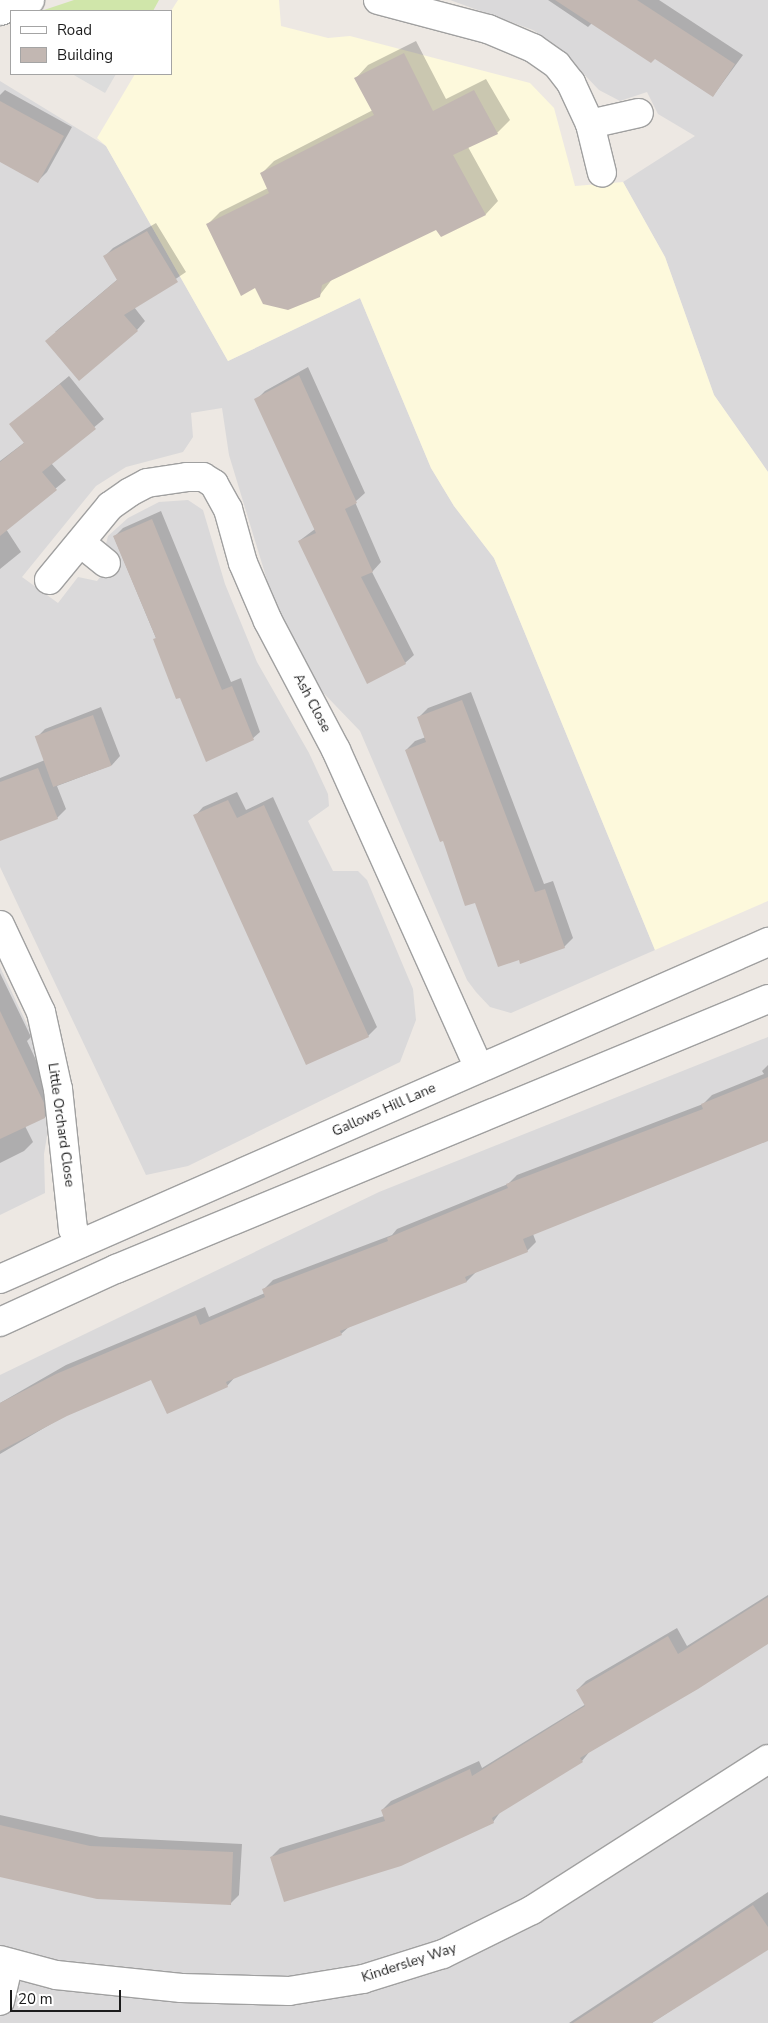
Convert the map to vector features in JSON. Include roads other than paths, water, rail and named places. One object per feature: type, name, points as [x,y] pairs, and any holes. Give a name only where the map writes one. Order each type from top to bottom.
[{"type":"street","points":[[0,11],[30,0]]},
{"type":"street","points":[[378,0],[488,29],[533,48],[557,65],[571,83],[590,124],[602,173]]},
{"type":"street","points":[[590,124],[639,113]]},
{"type":"street","name":"Ash Close","points":[[49,580],[110,506],[147,483],[203,477],[222,494],[242,563],[336,750],[479,1068]]},
{"type":"street","points":[[81,543],[106,563]]},
{"type":"street","name":"Little Orchard Close","points":[[0,925],[41,1012],[58,1089],[73,1229],[80,1243]]},
{"type":"street","name":"Gallows Hill Lane","points":[[0,1279],[768,942]]},
{"type":"street","points":[[0,1322],[116,1270],[768,999]]},
{"type":"street","name":"Kindersley Way","points":[[4,1961],[56,1975],[180,1988],[289,1991],[363,1979],[443,1954],[532,1910],[768,1759]]},
{"type":"street","points":[[0,2001],[4,1961]]}]
